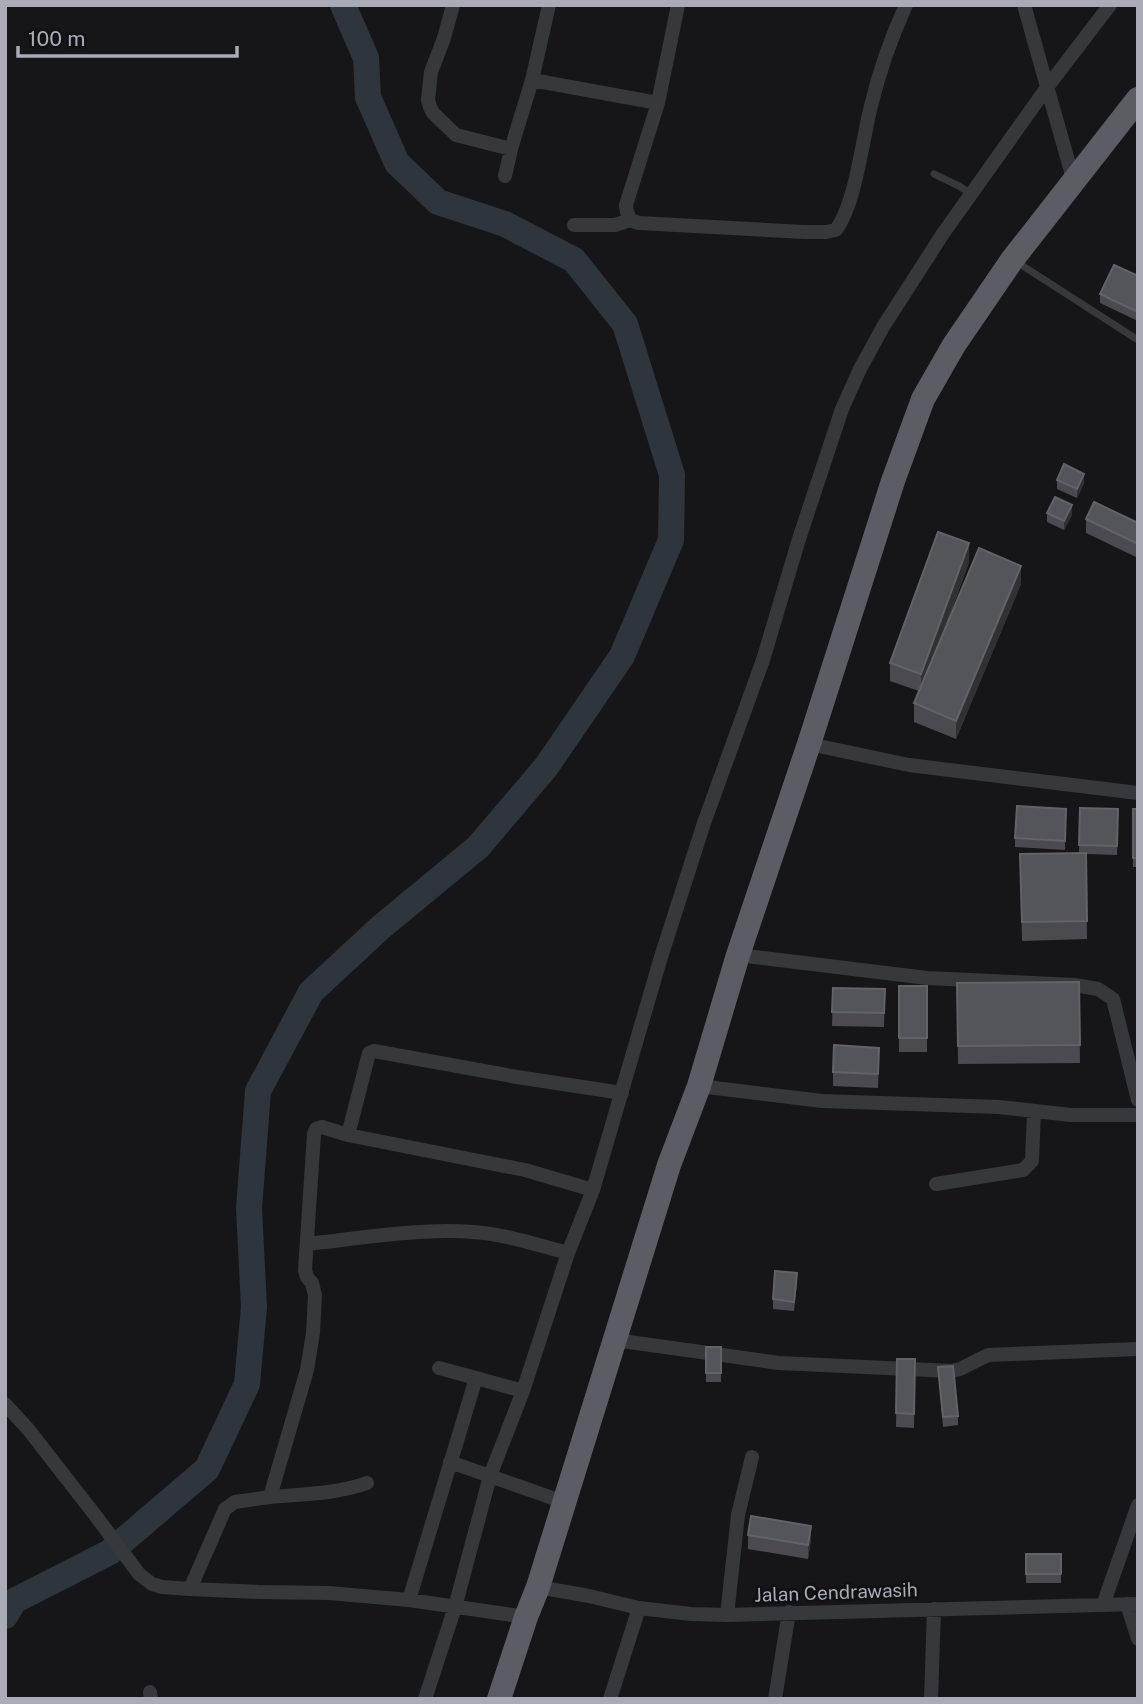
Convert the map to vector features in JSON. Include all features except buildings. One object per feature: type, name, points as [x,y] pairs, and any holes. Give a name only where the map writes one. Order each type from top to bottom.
[{"type":"highway","points":[[499,1699],[538,1587],[669,1165],[699,1086],[738,955],[893,481],[923,399],[954,345],[1012,260],[1138,99]]},
{"type":"street","points":[[453,5],[431,72],[428,100],[430,107],[456,135],[511,149]]},
{"type":"street","points":[[505,176],[549,5]]},
{"type":"street","points":[[630,220],[626,205],[658,103],[678,5]]},
{"type":"street","points":[[574,225],[615,225],[630,220],[639,223],[804,232],[836,230],[843,221],[871,105],[892,34],[906,5]]},
{"type":"street","points":[[1024,5],[1074,182]]},
{"type":"street","points":[[425,1699],[455,1607],[490,1476],[523,1391],[568,1253],[593,1190],[665,945],[704,823],[763,660],[842,409],[883,327],[942,235],[1048,86],[1110,5]]},
{"type":"street","points":[[532,79],[658,103]]},
{"type":"street","points":[[809,744],[909,765],[1138,793]]},
{"type":"street","points":[[738,955],[928,978],[1075,985],[1098,989],[1113,999],[1138,1100]]},
{"type":"street","points":[[348,1135],[369,1053],[372,1051],[622,1093]]},
{"type":"street","points":[[699,1086],[822,1101],[999,1107],[1071,1115],[1138,1115]]},
{"type":"street","points":[[936,1184],[1023,1170],[1032,1161],[1034,1111]]},
{"type":"street","points":[[270,1497],[307,1370],[313,1333],[315,1296],[305,1270],[316,1129],[322,1127],[348,1135],[525,1170],[593,1190]]},
{"type":"street","points":[[307,1244],[437,1230],[513,1238],[568,1253]]},
{"type":"street","points":[[615,1340],[779,1363],[951,1371],[981,1357],[997,1354],[1138,1349]]},
{"type":"street","points":[[439,1368],[523,1391]]},
{"type":"street","points":[[409,1600],[476,1378]]},
{"type":"street","points":[[5,1404],[139,1574],[152,1584],[190,1589],[329,1593],[409,1600],[526,1617]]},
{"type":"street","points":[[727,1615],[738,1515],[752,1457]]},
{"type":"street","points":[[450,1462],[564,1502]]},
{"type":"street","points":[[190,1589],[225,1508],[235,1502],[335,1492],[367,1483]]},
{"type":"street","points":[[1103,1605],[1138,1505]]},
{"type":"street","name":"Jalan Cendrawasih","points":[[538,1587],[639,1608],[691,1614],[1132,1604]]},
{"type":"street","points":[[1132,1604],[1138,1639]]},
{"type":"street","points":[[610,1699],[639,1608]]},
{"type":"street","points":[[931,1699],[934,1609]]},
{"type":"street","points":[[775,1699],[789,1612]]},
{"type":"lane","points":[[934,174],[971,194]]},
{"type":"lane","points":[[1012,260],[1138,340]]},
{"type":"waterway","points":[[5,1616],[14,1601],[110,1552],[207,1469],[247,1384],[254,1307],[249,1208],[258,1091],[311,992],[380,928],[478,847],[546,767],[622,656],[671,540],[672,475],[625,324],[574,260],[505,224],[438,202],[397,163],[368,97],[366,58],[343,5]]}]
